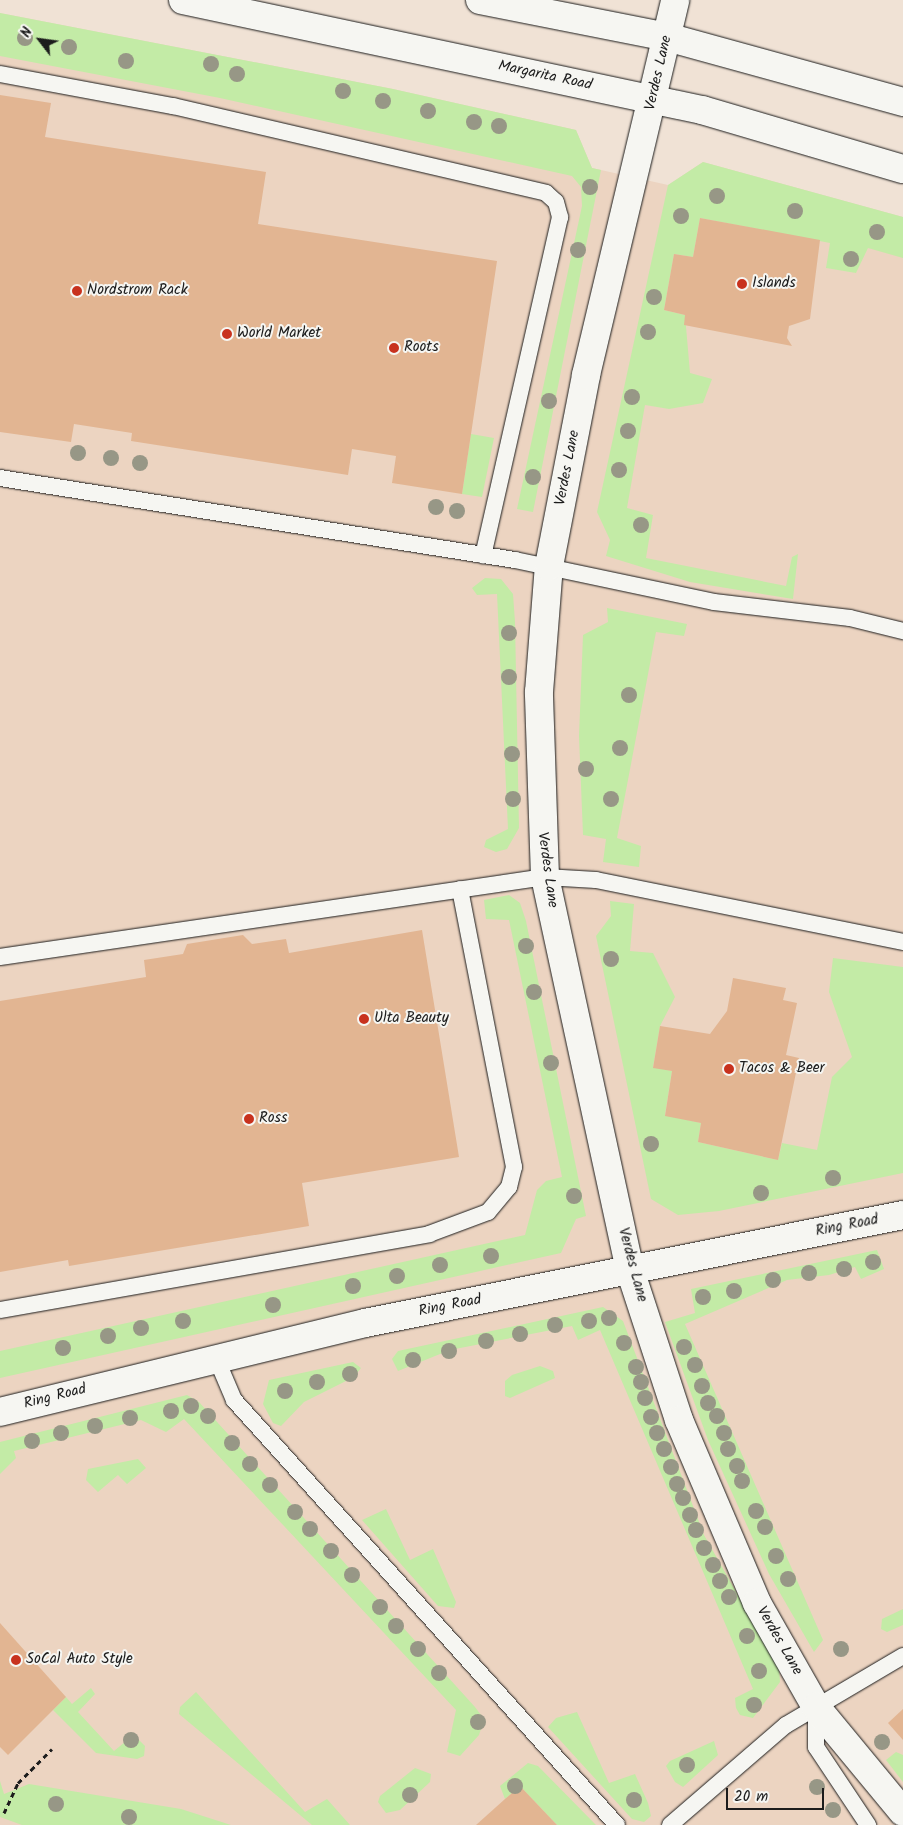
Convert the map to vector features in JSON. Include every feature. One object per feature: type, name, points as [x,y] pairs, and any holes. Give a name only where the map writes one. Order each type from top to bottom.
[{"type":"street","name":"Margarita Road","points":[[183,0],[654,99],[903,169]]},
{"type":"street","points":[[480,0],[667,37],[903,102]]},
{"type":"street","name":"Verdes Lane","points":[[675,0],[654,99],[586,375],[549,566],[539,692],[545,876],[630,1270],[679,1420],[735,1555],[816,1706],[903,1812]]},
{"type":"street","name":"Ring Road","points":[[0,1412],[365,1323],[903,1215]]},
{"type":"lane","points":[[0,74],[173,106],[546,193],[556,202],[560,217],[483,555]]},
{"type":"lane","points":[[0,478],[549,566],[714,602],[850,618],[903,631]]},
{"type":"lane","points":[[0,957],[545,876],[596,880],[903,942]]},
{"type":"lane","points":[[0,1310],[429,1234],[488,1212],[509,1188],[514,1167],[460,889]]},
{"type":"lane","points":[[217,1360],[234,1400],[617,1825]]},
{"type":"lane","points":[[670,1825],[786,1725],[903,1656]]},
{"type":"lane","points":[[816,1706],[816,1747],[868,1825]]},
{"type":"path","points":[[4,1813],[18,1783],[52,1750]]},
{"type":"shaded area","points":[[0,13],[393,89],[576,130],[592,168],[668,185],[703,162],[903,217],[903,1825],[0,1825]]},
{"type":"green space","points":[[0,13],[393,89],[576,130],[592,168],[601,170],[533,512],[517,509],[582,206],[581,187],[572,176],[220,98],[0,56]]},
{"type":"green space","points":[[703,162],[903,217],[903,258],[868,248],[856,273],[826,268],[830,243],[700,218],[693,257],[674,254],[664,310],[685,315],[690,373],[712,379],[703,403],[669,409],[645,405],[627,508],[653,515],[646,558],[786,586],[792,557],[798,554],[793,599],[690,582],[606,556],[610,540],[597,512],[668,185]]},
{"type":"green space","points":[[471,434],[494,438],[482,497],[462,494]]},
{"type":"green space","points":[[485,578],[501,579],[513,594],[515,622],[519,828],[507,849],[496,852],[484,847],[486,840],[508,829],[497,594],[477,595],[472,588]]},
{"type":"green space","points":[[607,608],[687,624],[684,636],[656,632],[617,838],[641,846],[639,867],[603,862],[606,839],[583,835],[579,736],[583,635],[608,622]]},
{"type":"green space","points":[[509,895],[520,903],[526,921],[586,1216],[576,1219],[561,1253],[0,1378],[0,1351],[525,1235],[537,1190],[546,1181],[562,1177],[509,920],[486,919],[484,900]]},
{"type":"green space","points":[[610,901],[634,904],[630,951],[653,953],[675,997],[660,1026],[653,1067],[672,1071],[665,1115],[701,1123],[698,1142],[778,1160],[782,1143],[817,1150],[832,1077],[852,1057],[829,992],[833,958],[903,967],[903,1173],[719,1211],[678,1215],[651,1199],[596,936],[611,916]]},
{"type":"green space","points":[[877,1250],[884,1269],[861,1279],[855,1267],[829,1275],[787,1280],[685,1324],[823,1640],[814,1652],[769,1574],[708,1440],[665,1322],[695,1313],[691,1289]]},
{"type":"green space","points":[[603,1307],[623,1321],[704,1535],[779,1668],[780,1682],[753,1718],[740,1715],[736,1708],[735,1698],[753,1689],[600,1330],[578,1340],[572,1326],[450,1350],[398,1371],[392,1359],[398,1351]]},
{"type":"green space","points":[[353,1362],[361,1368],[354,1377],[304,1402],[281,1426],[273,1423],[263,1404],[269,1380]]},
{"type":"green space","points":[[540,1366],[553,1371],[555,1378],[510,1398],[505,1396],[505,1381],[512,1375]]},
{"type":"green space","points":[[187,1395],[199,1402],[475,1707],[484,1719],[479,1735],[460,1756],[447,1752],[456,1710],[184,1419],[166,1432],[141,1420],[14,1451],[16,1458],[0,1474],[0,1442]]},
{"type":"green space","points":[[138,1459],[146,1468],[127,1484],[118,1475],[98,1492],[86,1480],[88,1469]]},
{"type":"green space","points":[[386,1509],[410,1560],[433,1549],[456,1602],[454,1608],[438,1606],[362,1520]]},
{"type":"green space","points":[[903,1609],[903,1625],[887,1632],[881,1629],[882,1619]]},
{"type":"green space","points":[[91,1688],[95,1694],[78,1712],[114,1751],[131,1737],[137,1738],[145,1746],[144,1756],[137,1759],[96,1753],[53,1710],[66,1697],[72,1704]]},
{"type":"green space","points":[[196,1692],[305,1812],[327,1799],[350,1825],[312,1825],[179,1714],[180,1707]]},
{"type":"green space","points":[[577,1712],[609,1783],[635,1774],[648,1803],[651,1816],[644,1822],[632,1819],[548,1727],[556,1718]]},
{"type":"green space","points":[[714,1741],[718,1755],[683,1787],[675,1782],[666,1766],[670,1761]]},
{"type":"green space","points":[[896,1752],[903,1755],[903,1782],[886,1760]]},
{"type":"green space","points":[[528,1763],[538,1766],[596,1825],[557,1825],[520,1786],[505,1799],[500,1786]]},
{"type":"green space","points":[[415,1768],[431,1774],[430,1782],[400,1810],[386,1813],[378,1802],[380,1796]]},
{"type":"green space","points":[[0,1781],[4,1794],[29,1784],[181,1809],[231,1825],[22,1825],[0,1817]]},
{"type":"building","points":[[0,95],[51,103],[45,137],[266,172],[258,224],[497,261],[462,494],[392,483],[396,456],[352,449],[348,475],[131,441],[132,433],[74,424],[71,442],[0,432]]},
{"type":"building","name":"Islands","points":[[700,218],[820,240],[810,319],[789,326],[787,338],[792,346],[684,325],[685,315],[664,310],[674,254],[693,257]]},
{"type":"building","name":"Ross","points":[[422,930],[459,1157],[302,1183],[309,1226],[69,1266],[68,1260],[0,1272],[0,1001],[146,977],[144,960],[183,954],[187,944],[243,935],[252,944],[286,939],[289,953]]},
{"type":"building","name":"Tacos & Beer","points":[[733,978],[786,988],[783,1000],[797,1003],[786,1055],[799,1058],[778,1160],[698,1142],[701,1123],[665,1116],[672,1071],[653,1068],[660,1026],[710,1034],[727,1011]]},
{"type":"building","name":"SoCal Auto Style","points":[[0,1623],[66,1697],[8,1755],[0,1747]]},
{"type":"building","points":[[903,1709],[903,1740],[888,1723]]},
{"type":"building","points":[[520,1786],[557,1825],[476,1825],[505,1799]]},
{"type":"place","name":"Islands","points":[[742,284]]},
{"type":"place","name":"Nordstrom Rack","points":[[77,291]]},
{"type":"place","name":"World Market","points":[[227,334]]},
{"type":"place","name":"Roots","points":[[394,348]]},
{"type":"place","name":"Ulta Beauty","points":[[364,1019]]},
{"type":"place","name":"Tacos & Beer","points":[[729,1069]]},
{"type":"place","name":"Ross","points":[[249,1119]]},
{"type":"place","name":"SoCal Auto Style","points":[[16,1660]]}]
